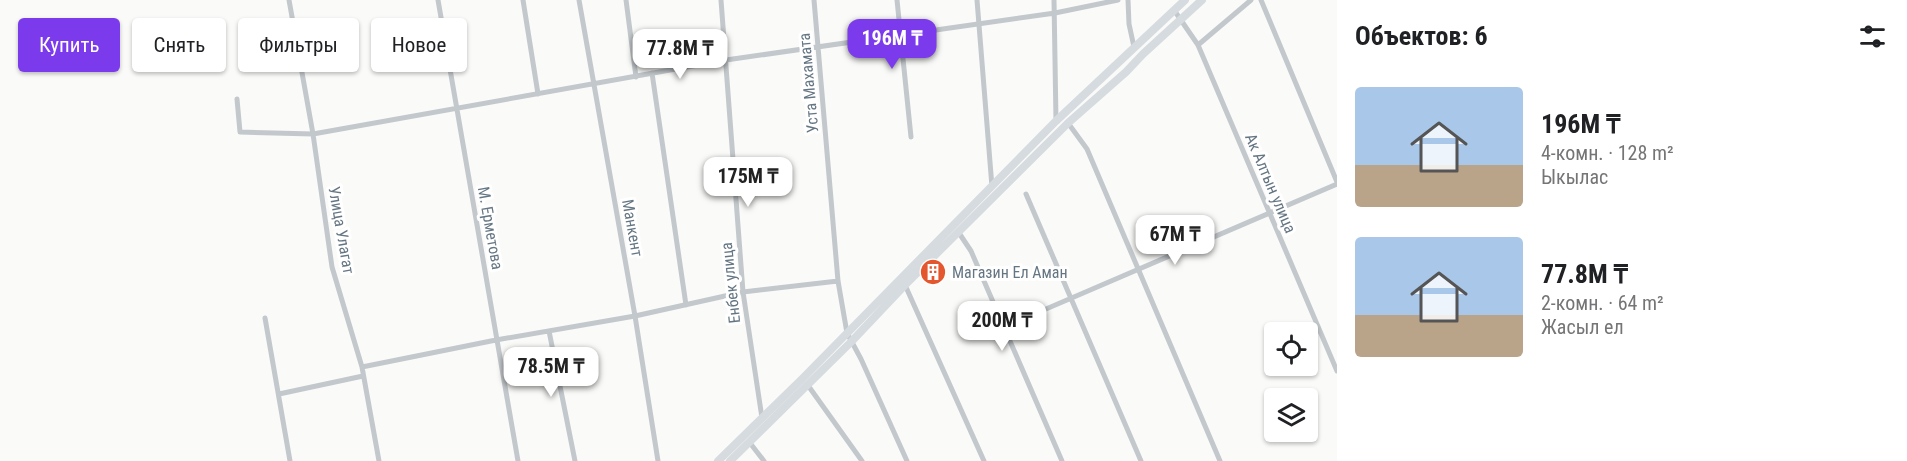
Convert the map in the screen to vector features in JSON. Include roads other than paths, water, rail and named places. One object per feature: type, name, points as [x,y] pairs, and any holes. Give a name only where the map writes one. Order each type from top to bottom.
[{"type":"main road","points":[[718,461],[1056,121],[1185,0]]},
{"type":"main road","points":[[730,461],[1068,123],[1202,0]]},
{"type":"street","name":"Улица Улагат","points":[[289,0],[313,134],[332,267],[362,367],[379,461]]},
{"type":"street","name":"М. Ерметова","points":[[438,0],[518,461]]},
{"type":"street","points":[[523,0],[538,94]]},
{"type":"street","name":"Манкент","points":[[579,0],[635,316],[658,461]]},
{"type":"street","points":[[626,0],[636,76]]},
{"type":"street","name":"Енбек улица","points":[[721,0],[743,292],[762,418]]},
{"type":"street","name":"Уста Махамата","points":[[814,0],[838,281],[847,333],[908,461]]},
{"type":"street","points":[[897,0],[911,137]]},
{"type":"street","points":[[977,0],[992,187]]},
{"type":"street","points":[[1054,0],[1056,121]]},
{"type":"street","points":[[237,99],[240,132],[313,134],[726,60],[1055,13],[1118,0]]},
{"type":"street","points":[[1128,0],[1129,24],[1134,47]]},
{"type":"street","points":[[1198,45],[1251,0]]},
{"type":"street","points":[[1004,327],[1337,183],[1261,0]]},
{"type":"street","name":"Ак Алтын улица","points":[[1174,10],[1198,45],[1337,371]]},
{"type":"street","points":[[652,74],[686,305]]},
{"type":"street","points":[[1068,123],[1087,149],[1220,461]]},
{"type":"street","points":[[1026,194],[1141,461]]},
{"type":"street","points":[[959,233],[971,251],[1062,461]]},
{"type":"street","points":[[362,367],[496,340],[635,316],[743,292],[838,281]]},
{"type":"street","points":[[905,285],[984,461]]},
{"type":"street","points":[[265,318],[290,461]]},
{"type":"street","points":[[549,331],[575,461]]},
{"type":"street","points":[[279,394],[363,376]]},
{"type":"street","points":[[807,384],[862,461]]},
{"type":"street","points":[[750,443],[764,461]]},
{"type":"place","name":"Магазин Ел Аман","points":[[933,272]]}]
